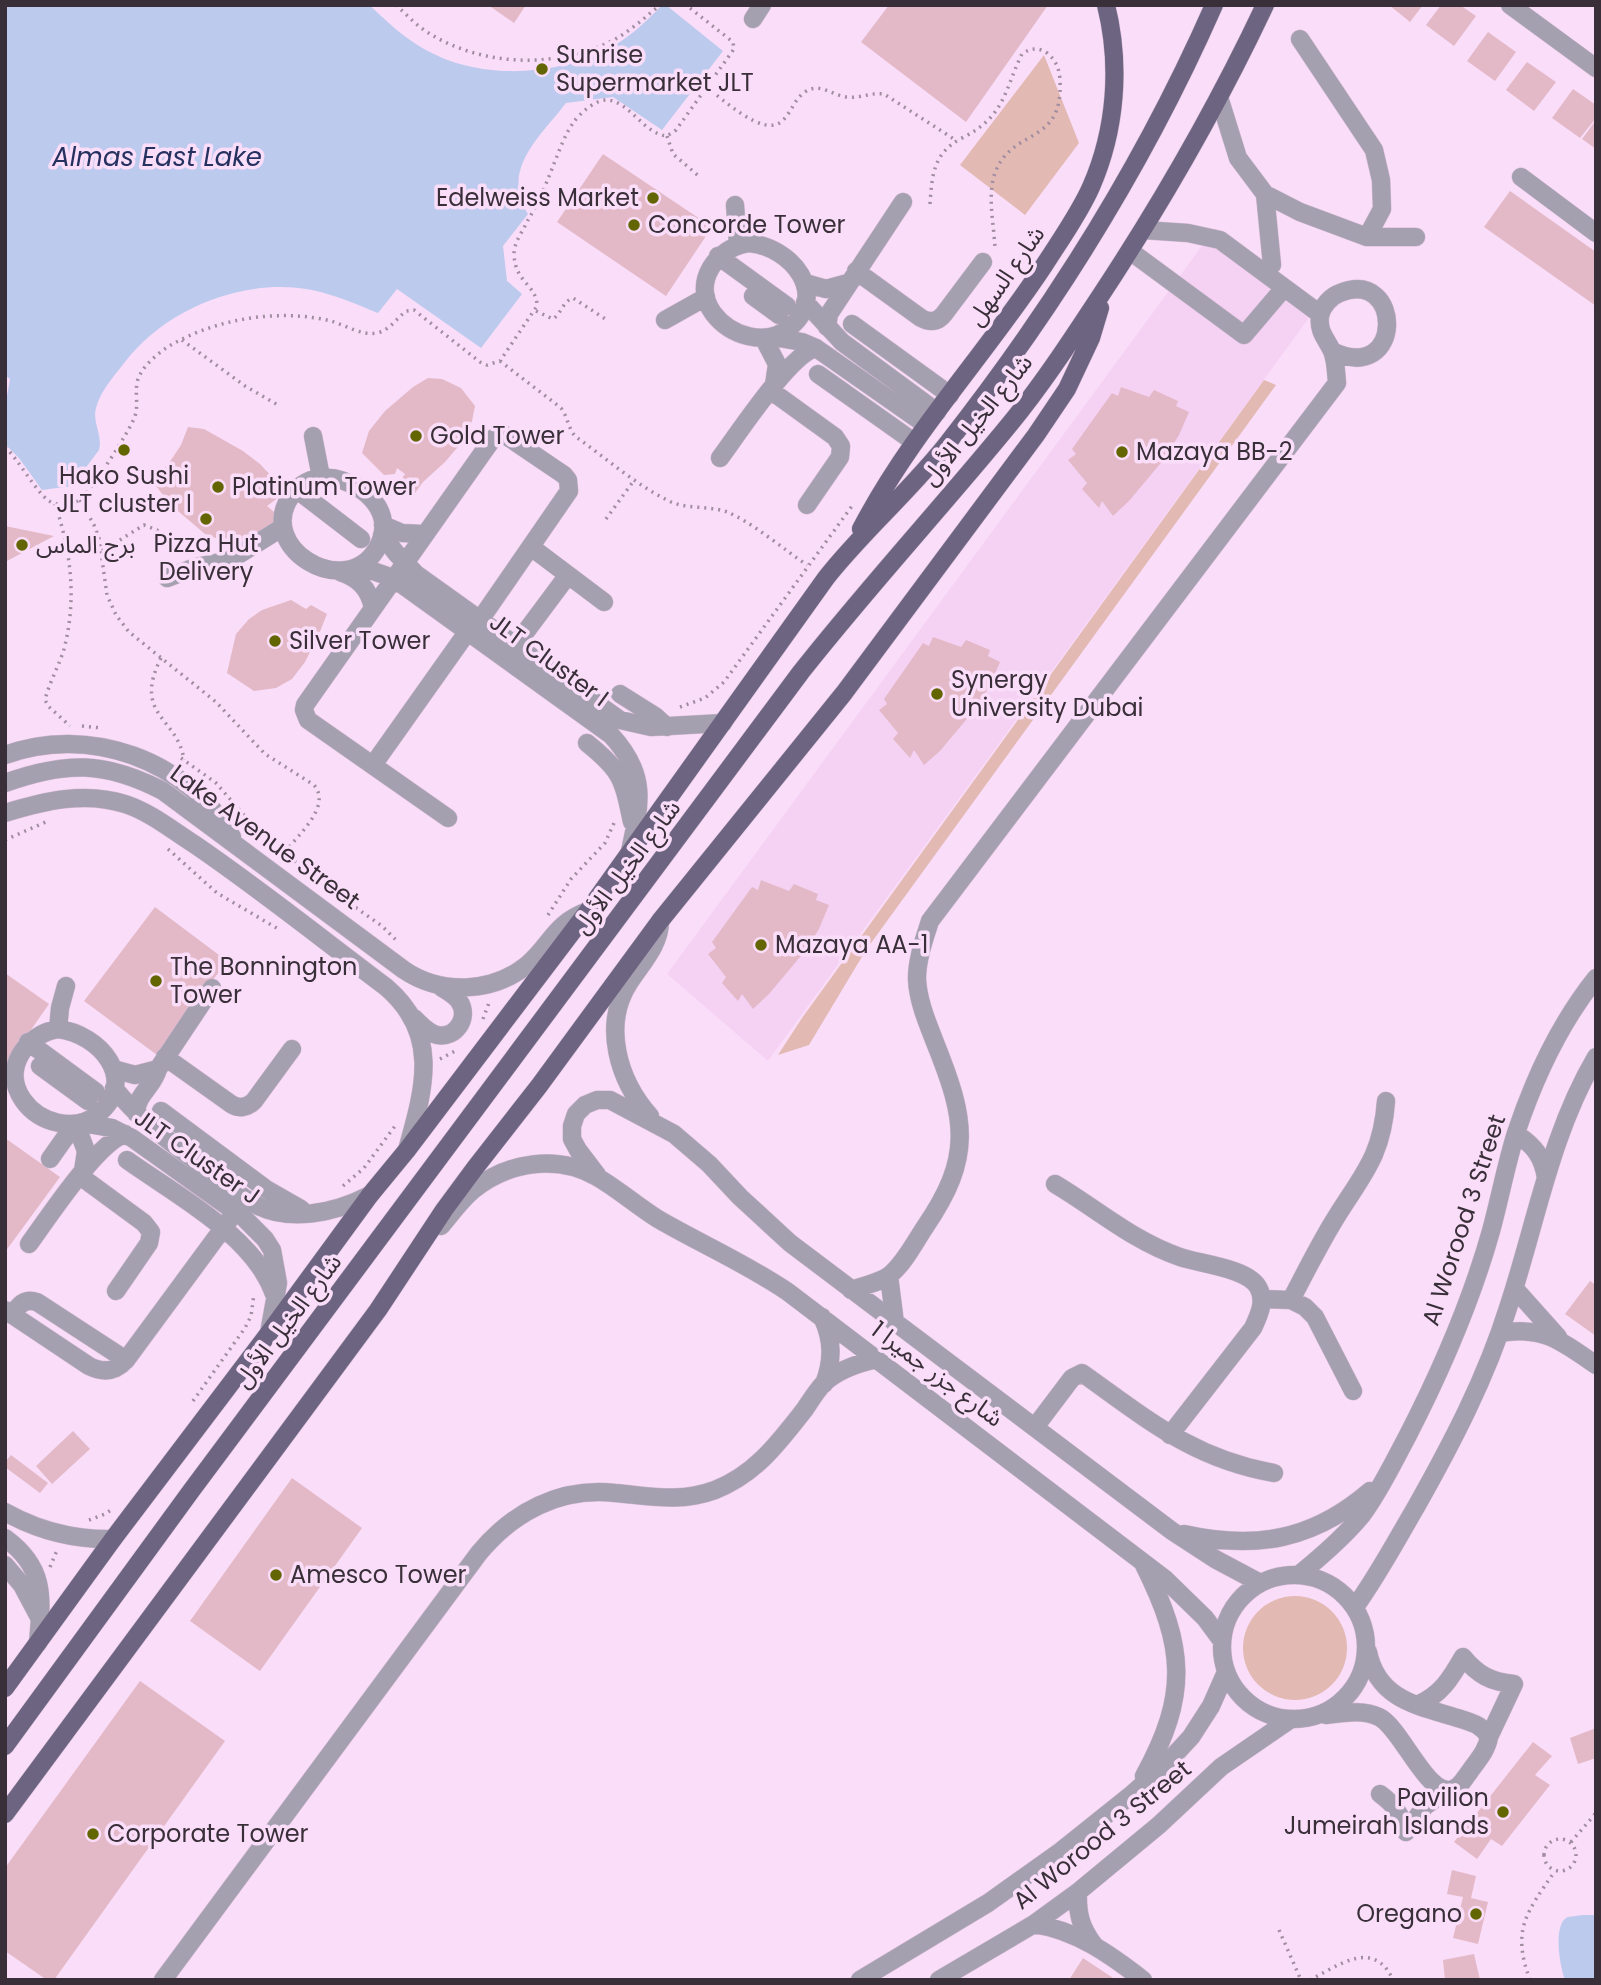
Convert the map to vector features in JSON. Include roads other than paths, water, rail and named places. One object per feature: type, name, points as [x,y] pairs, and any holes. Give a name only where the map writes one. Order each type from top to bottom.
[{"type":"main road","name":"شارع السهل","points":[[853,544],[872,508],[914,442],[1022,300],[1076,217],[1091,187],[1111,122],[1115,86],[1114,51],[1106,5]]},
{"type":"main road","name":"شارع الخيل الأول","points":[[5,1688],[370,1195],[588,911],[632,842],[723,723],[826,579],[853,544],[916,481],[1017,351],[1100,224],[1174,91],[1214,5]]},
{"type":"main road","name":"شارع الخيل الأول","points":[[5,1746],[191,1491],[801,672],[852,607],[1010,424],[1057,361],[1143,230],[1219,97],[1265,5]]},
{"type":"main road","points":[[5,1814],[378,1310],[451,1199],[539,1086],[660,921],[844,693],[1036,435],[1067,389],[1091,338],[1108,285]]},
{"type":"street","points":[[1510,5],[1596,68]]},
{"type":"street","points":[[1300,39],[1374,150],[1381,180],[1382,209],[1367,237]]},
{"type":"street","points":[[1219,97],[1238,158],[1265,194],[1300,212],[1367,237],[1416,237]]},
{"type":"street","points":[[1521,177],[1596,233]]},
{"type":"street","points":[[1265,194],[1272,265]]},
{"type":"street","points":[[827,327],[829,314],[903,202]]},
{"type":"street","points":[[735,205],[738,244]]},
{"type":"street","points":[[1143,230],[1188,233],[1220,240],[1320,314]]},
{"type":"street","points":[[769,338],[785,332],[794,324],[805,302],[804,283],[796,266],[786,256],[761,244],[738,244],[715,261],[705,286],[706,297],[715,316],[743,334],[769,338],[802,342],[816,348],[932,419]]},
{"type":"street","points":[[1130,251],[1244,335],[1284,288]]},
{"type":"street","points":[[715,261],[783,310]]},
{"type":"street","points":[[852,277],[921,318],[931,321],[941,318],[983,262]]},
{"type":"street","points":[[804,283],[826,289],[852,277]]},
{"type":"street","points":[[851,1290],[890,1276],[935,1212],[952,1182],[960,1149],[960,1115],[922,1008],[918,979],[920,950],[930,921],[1337,383],[1361,358],[1380,348],[1389,329],[1386,308],[1372,293],[1351,288],[1332,296],[1320,314],[1321,335],[1332,351],[1337,383]]},
{"type":"street","points":[[665,320],[706,297]]},
{"type":"street","points":[[805,302],[842,342],[932,419]]},
{"type":"street","points":[[852,324],[883,339],[920,366],[950,395]]},
{"type":"street","points":[[769,338],[776,364],[772,387]]},
{"type":"street","points":[[720,458],[772,387],[802,354],[816,348]]},
{"type":"street","points":[[1332,351],[1346,358],[1361,358]]},
{"type":"street","points":[[818,374],[840,396],[877,423],[914,442]]},
{"type":"street","points":[[772,387],[835,437],[841,446],[840,457],[807,505]]},
{"type":"street","points":[[373,765],[566,496],[569,485],[564,475],[506,435],[500,435],[491,441],[307,700],[304,710],[308,720],[448,818]]},
{"type":"street","points":[[167,578],[229,560],[283,527],[282,517],[292,494],[312,479],[321,477],[313,436]]},
{"type":"street","name":"JLT Cluster I","points":[[321,477],[335,477],[363,489],[378,507],[382,530],[404,562],[416,574],[474,626],[623,748],[637,778],[640,795],[632,842]]},
{"type":"street","points":[[292,494],[357,543]]},
{"type":"street","name":"JLT Cluster I","points":[[283,527],[292,549],[302,558],[322,569],[373,571],[393,578],[474,626],[515,646],[620,720],[639,726],[667,727],[723,723]]},
{"type":"street","points":[[373,608],[371,598],[359,580],[345,571],[371,557],[378,547],[382,530],[424,534]]},
{"type":"street","points":[[531,547],[604,602]]},
{"type":"street","points":[[515,646],[568,575]]},
{"type":"street","points":[[620,694],[655,716],[667,727]]},
{"type":"street","points":[[587,743],[610,761],[622,779],[632,842]]},
{"type":"street","points":[[5,755],[36,747],[64,744],[92,745],[147,760],[172,774],[207,801],[237,846]]},
{"type":"street","name":"Lake Avenue Street","points":[[5,783],[47,769],[71,767],[119,772],[142,780],[163,791],[404,970],[416,978],[441,987],[459,1000],[463,1018],[452,1033],[434,1034],[414,1018],[386,987],[217,860],[147,813],[113,801],[78,797],[54,800],[5,813]]},
{"type":"street","name":"Lake Avenue Street","points":[[441,987],[481,986],[506,978],[527,964],[564,923],[588,911]]},
{"type":"street","points":[[654,1122],[639,1105],[628,1084],[620,1062],[614,1024],[621,995],[654,946],[660,921]]},
{"type":"street","name":"Al Worood 3 Street","points":[[1301,1573],[1334,1546],[1362,1514],[1386,1478],[1436,1380],[1456,1332],[1490,1232],[1516,1134],[1531,1095],[1567,1021],[1596,978]]},
{"type":"street","points":[[58,1029],[66,986]]},
{"type":"street","points":[[136,1113],[136,1104],[212,988]]},
{"type":"street","name":"Lake Avenue Street","points":[[407,1150],[423,1079],[422,1043],[414,1018]]},
{"type":"street","points":[[92,1097],[24,1047],[47,1031],[58,1029],[81,1034],[95,1042],[105,1053],[113,1069],[135,1074],[161,1063]]},
{"type":"street","name":"JLT Cluster J","points":[[24,1047],[10,1081],[24,1102],[51,1121],[111,1128],[125,1134],[255,1228],[272,1250],[278,1283],[269,1334]]},
{"type":"street","points":[[161,1063],[240,1107],[250,1105],[254,1101],[292,1049]]},
{"type":"street","points":[[1355,1606],[1398,1540],[1458,1430],[1500,1333],[1570,1105],[1596,1057]]},
{"type":"street","name":"JLT Cluster J","points":[[77,1124],[103,1110],[110,1100],[114,1088],[113,1069]]},
{"type":"street","name":"JLT Cluster J","points":[[114,1088],[152,1128],[253,1203],[280,1212],[314,1213],[352,1204],[370,1195]]},
{"type":"street","points":[[599,1178],[572,1139],[576,1114],[585,1105],[597,1100],[610,1100],[654,1122]]},
{"type":"street","points":[[1291,1300],[1319,1247],[1378,1149],[1385,1126],[1386,1101]]},
{"type":"street","points":[[161,1111],[192,1125],[229,1152],[285,1202],[314,1213]]},
{"type":"street","points":[[51,1121],[46,1155],[77,1124],[86,1151],[81,1173]]},
{"type":"street","name":"شارع جزر جميرا 1","points":[[654,1122],[692,1149],[790,1243],[851,1290],[1172,1531],[1215,1559],[1261,1583]]},
{"type":"street","points":[[29,1244],[81,1173],[111,1141],[125,1134]]},
{"type":"street","points":[[1516,1134],[1530,1142],[1538,1152],[1546,1178]]},
{"type":"street","points":[[127,1160],[149,1182],[186,1209],[223,1228],[244,1246],[257,1261],[276,1300]]},
{"type":"street","points":[[413,1257],[471,1192],[490,1178],[530,1164],[548,1163],[565,1164],[599,1178]]},
{"type":"street","points":[[81,1173],[144,1223],[151,1232],[149,1244],[116,1292]]},
{"type":"street","name":"شارع جزر جميرا 1","points":[[599,1178],[658,1219],[764,1275],[822,1317],[1143,1562],[1186,1598],[1222,1641]]},
{"type":"street","points":[[1055,1184],[1145,1243],[1181,1258],[1248,1277],[1258,1286],[1262,1299],[1253,1328],[1170,1435]]},
{"type":"street","points":[[126,1360],[37,1302],[23,1302],[9,1312],[97,1370],[113,1370],[126,1360],[235,1212]]},
{"type":"street","points":[[890,1276],[895,1322]]},
{"type":"street","points":[[1515,1289],[1560,1340],[1596,1365]]},
{"type":"street","points":[[1262,1299],[1291,1300],[1305,1307],[1315,1317],[1353,1391]]},
{"type":"street","points":[[163,1980],[479,1553],[502,1528],[531,1509],[571,1495],[605,1492],[647,1498],[681,1498],[698,1495],[744,1475],[770,1453],[824,1384],[831,1350],[822,1317]]},
{"type":"street","points":[[1500,1333],[1531,1330],[1560,1340]]},
{"type":"street","points":[[824,1384],[854,1365],[877,1359]]},
{"type":"street","points":[[1035,1427],[1072,1378],[1082,1373],[1170,1435],[1220,1460],[1274,1474]]},
{"type":"street","points":[[1172,1531],[1233,1542],[1259,1542],[1285,1537],[1310,1530],[1333,1518],[1386,1478]]},
{"type":"street","points":[[6,1510],[25,1522],[62,1535],[96,1540],[113,1539]]},
{"type":"street","points":[[5,1538],[30,1562],[38,1576],[41,1604],[38,1643]]},
{"type":"street","points":[[1138,1787],[1169,1725],[1177,1674],[1170,1623],[1143,1562]]},
{"type":"street","points":[[5,1565],[22,1585],[40,1619]]},
{"type":"street","points":[[1448,1790],[1441,1789],[1431,1781],[1392,1727],[1381,1718],[1354,1712],[1291,1719],[1270,1715],[1251,1705],[1236,1691],[1226,1672],[1222,1641],[1228,1617],[1241,1597],[1261,1583],[1280,1576],[1301,1573],[1332,1585],[1355,1606],[1365,1628],[1376,1676],[1384,1686],[1394,1695],[1477,1724],[1489,1737]]},
{"type":"street","points":[[1312,1717],[1333,1708],[1351,1693],[1363,1673],[1368,1650]]},
{"type":"street","points":[[1380,1794],[1395,1806],[1406,1832],[1425,1806],[1460,1785],[1485,1750],[1514,1684],[1485,1678],[1473,1669],[1464,1657],[1441,1691],[1430,1700],[1417,1704]]},
{"type":"street","name":"Al Worood 3 Street","points":[[860,1980],[1006,1891],[1061,1851],[1166,1764],[1191,1737],[1211,1706],[1226,1672]]},
{"type":"street","name":"Al Worood 3 Street","points":[[939,1980],[1034,1924],[1078,1892],[1159,1825],[1221,1767],[1291,1719]]},
{"type":"street","points":[[1078,1892],[1079,1920],[1096,1947]]},
{"type":"street","points":[[1034,1924],[1067,1932],[1096,1947],[1143,1980]]},
{"type":"water","name":"Almas East Lake","points":[[5,5],[369,5],[405,36],[432,53],[455,63],[506,71],[557,67],[604,51],[642,25],[662,5],[666,5],[723,51],[662,130],[613,97],[566,103],[545,128],[527,154],[518,182],[528,214],[503,246],[507,281],[522,294],[481,348],[397,289],[378,313],[321,292],[286,287],[260,288],[209,301],[162,326],[125,362],[104,389],[96,408],[99,450],[72,486],[42,490],[19,458],[5,444],[5,407],[10,379],[5,375]]},
{"type":"water","points":[[1596,1915],[1596,1980],[1565,1980],[1560,1957],[1560,1930],[1566,1918]]},
{"type":"place","name":"Sunrise Supermarket JLT","points":[[542,69]]},
{"type":"place","name":"Edelweiss Market","points":[[653,198]]},
{"type":"place","name":"Concorde Tower","points":[[634,225]]},
{"type":"place","name":"Gold Tower","points":[[416,436]]},
{"type":"place","name":"Hako Sushi JLT cluster I","points":[[124,450]]},
{"type":"place","name":"Mazaya BB-2","points":[[1122,452]]},
{"type":"place","name":"Platinum Tower","points":[[218,487]]},
{"type":"place","name":"Pizza Hut Delivery","points":[[206,519]]},
{"type":"place","name":"برج الماس","points":[[22,545]]},
{"type":"place","name":"Silver Tower","points":[[275,641]]},
{"type":"place","name":"Synergy University Dubai","points":[[937,694]]},
{"type":"place","name":"Mazaya AA-1","points":[[761,945]]},
{"type":"place","name":"The Bonnington Tower","points":[[156,981]]},
{"type":"place","name":"Amesco Tower","points":[[276,1575]]},
{"type":"place","name":"Pavilion Jumeirah Islands","points":[[1503,1812]]},
{"type":"place","name":"Corporate Tower","points":[[93,1834]]},
{"type":"place","name":"Oregano","points":[[1476,1914]]}]
